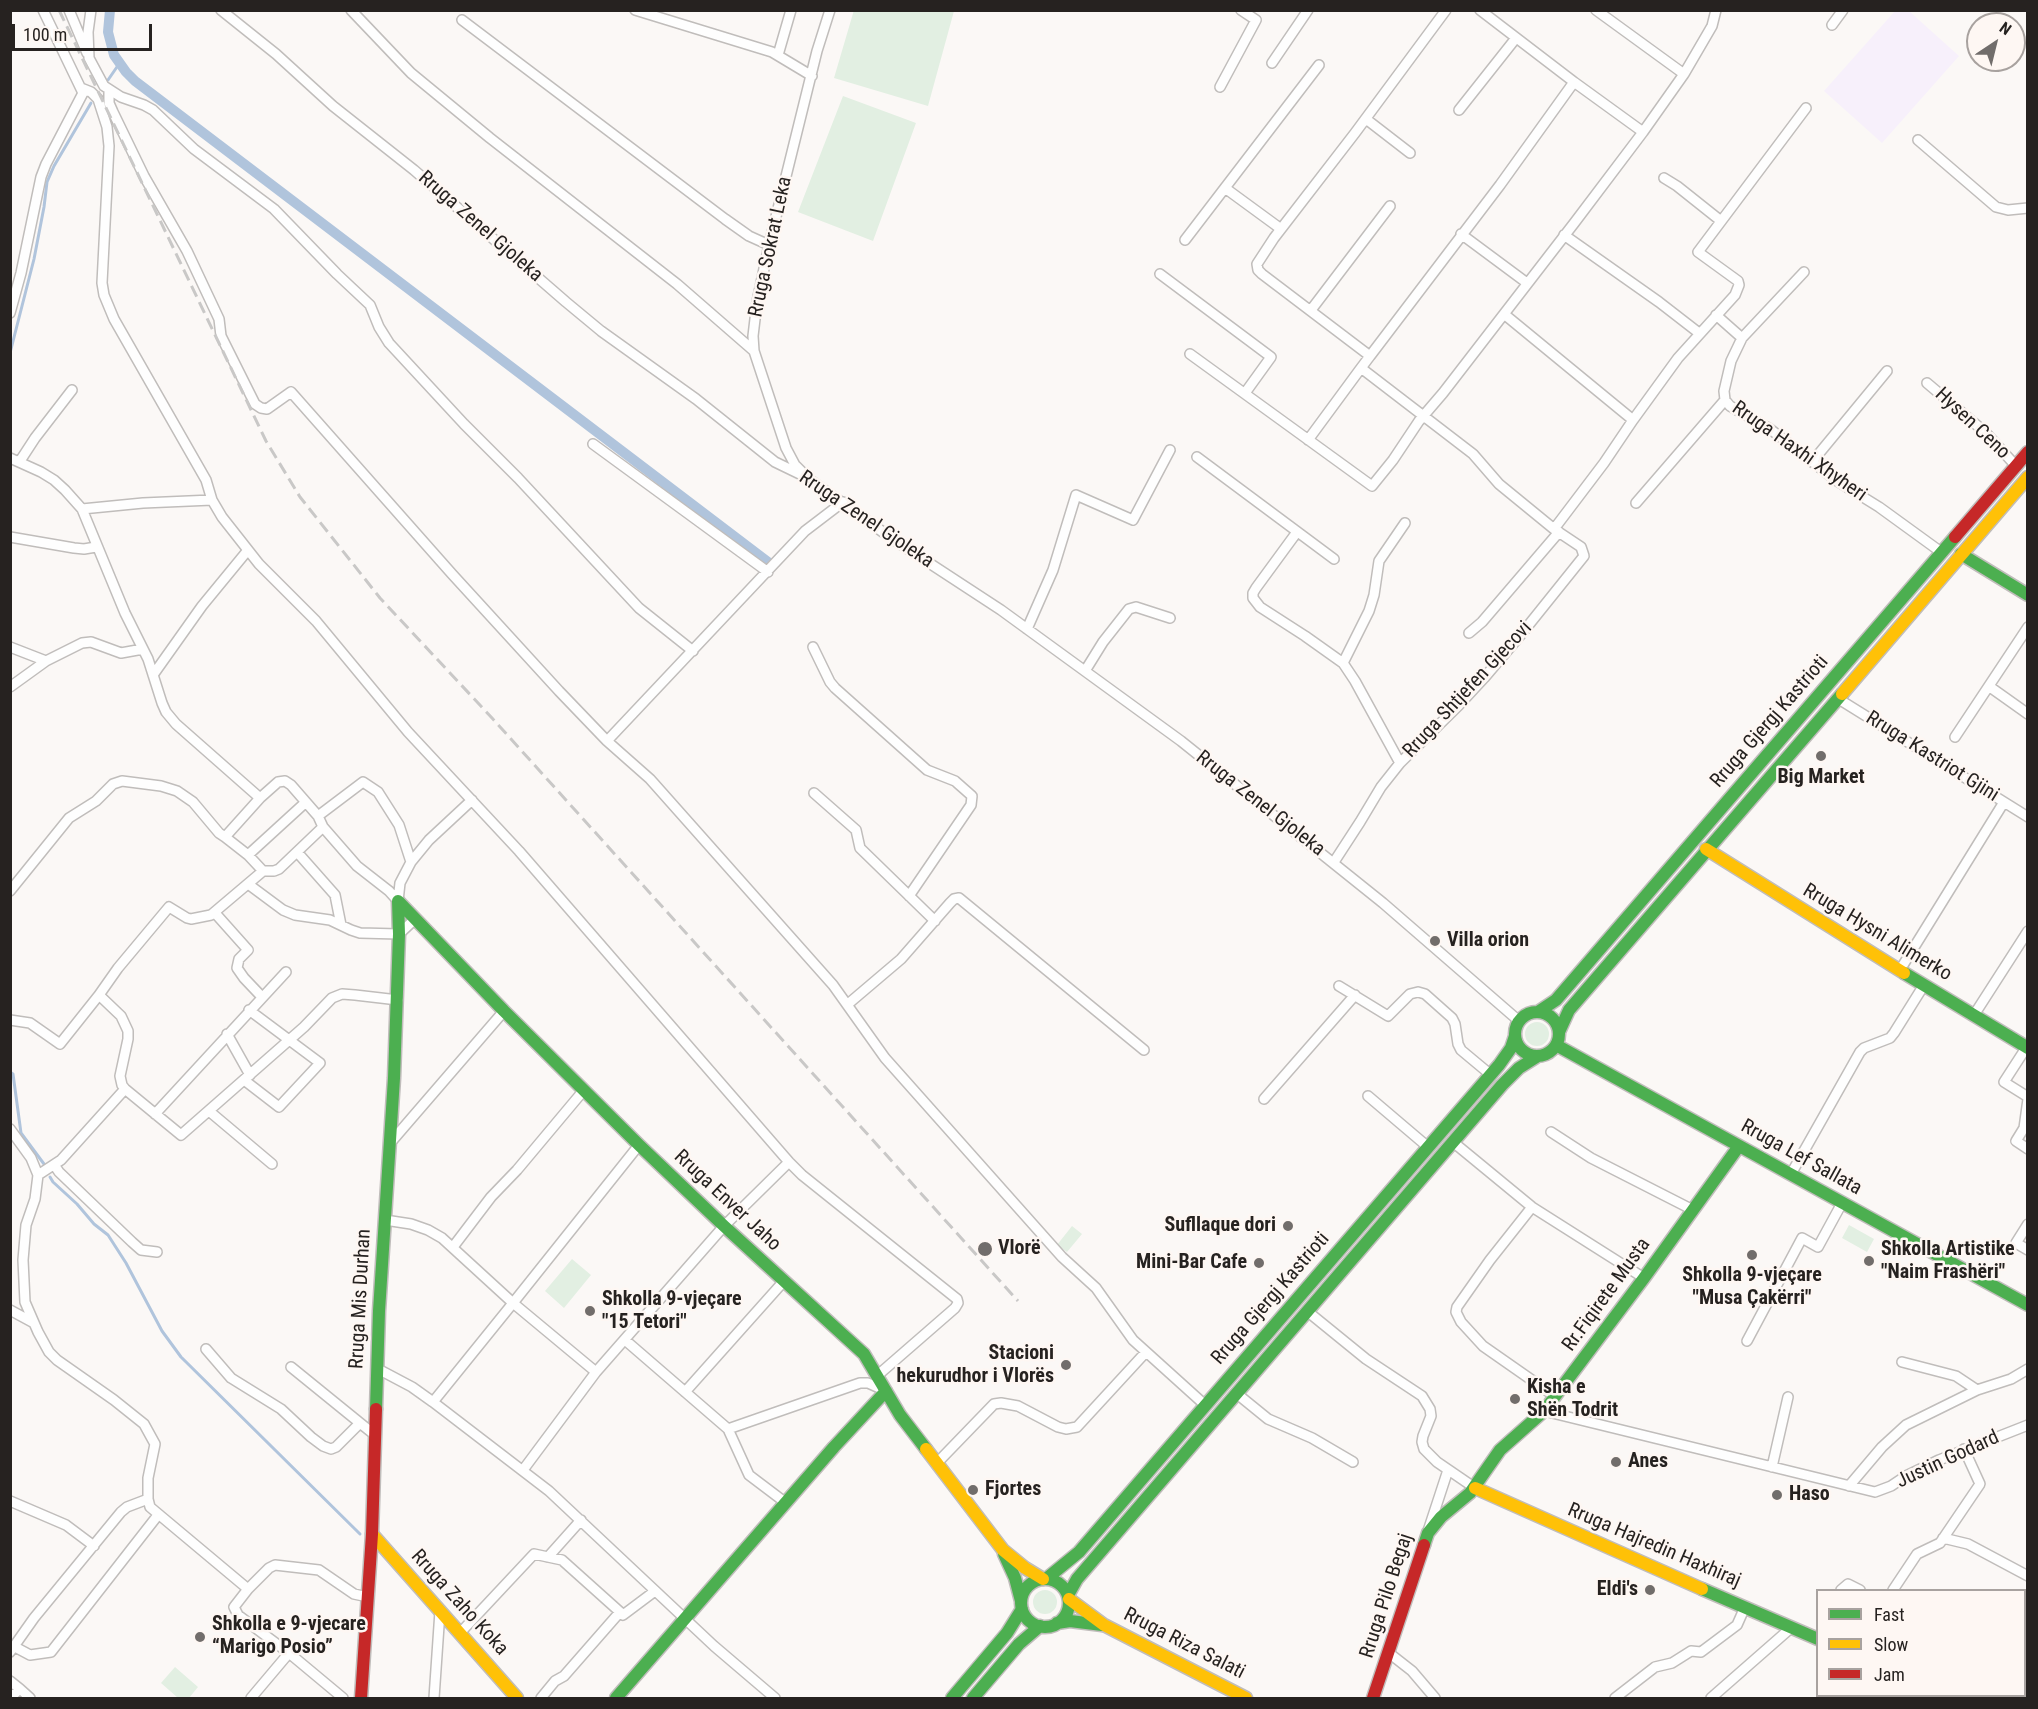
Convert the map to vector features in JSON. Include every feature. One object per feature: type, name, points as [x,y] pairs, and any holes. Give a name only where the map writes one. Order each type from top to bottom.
[{"type":"street","points":[[11,306],[21,273],[45,164],[82,97],[81,88],[43,10]]},
{"type":"street","points":[[69,10],[100,81],[109,91],[153,110],[194,148],[274,209],[370,305],[389,343],[464,424],[518,478],[639,608],[693,651]]},
{"type":"street","points":[[89,58],[88,32],[91,10]]},
{"type":"street","name":"Rruga Zenel Gjoleka","points":[[221,10],[276,54],[333,106],[414,170],[566,302],[640,360],[696,399],[775,462],[806,477],[843,502],[1027,629],[1181,741],[1334,862],[1519,1021]]},
{"type":"street","points":[[351,10],[393,57],[426,86],[677,284],[754,351]]},
{"type":"street","points":[[635,10],[778,55],[812,76]]},
{"type":"street","points":[[778,55],[791,10]]},
{"type":"street","name":"Rruga Sokrat Leka","points":[[806,477],[790,457],[754,351],[757,302],[769,245],[817,51],[830,10]]},
{"type":"street","points":[[1241,10],[1256,20]]},
{"type":"street","points":[[1220,87],[1261,10]]},
{"type":"street","points":[[1272,63],[1308,10]]},
{"type":"street","points":[[1370,356],[1262,274],[1257,264],[1446,10]]},
{"type":"street","points":[[1480,10],[1643,132]]},
{"type":"street","points":[[1596,10],[1684,74]]},
{"type":"street","points":[[1190,354],[1372,486],[1643,132],[1684,74],[1712,26],[1716,10]]},
{"type":"street","points":[[1832,26],[1843,10]]},
{"type":"street","points":[[462,20],[725,219],[749,236],[769,245]]},
{"type":"street","points":[[1459,110],[1516,38]]},
{"type":"street","points":[[1185,240],[1318,65]]},
{"type":"street","points":[[81,88],[100,81]]},
{"type":"street","points":[[1308,440],[1500,185],[1574,82]]},
{"type":"street","points":[[81,88],[91,92],[98,99],[104,115],[109,146],[102,282],[104,295],[123,336],[206,480],[212,500],[222,517],[272,578],[316,621],[408,732],[519,851],[789,1162],[802,1175],[957,1299],[958,1304],[955,1308],[878,1375]]},
{"type":"street","points":[[109,91],[109,103],[113,112],[144,176],[187,251],[219,319],[221,336],[255,404],[267,409],[291,392],[559,691],[607,741],[650,779],[833,985],[885,1058],[1062,1257],[1096,1288],[1124,1329],[1204,1405]]},
{"type":"street","points":[[1470,633],[1482,622],[1557,530],[1633,420],[1699,333],[1735,295],[1739,285],[1738,281],[1698,252],[1806,108]]},
{"type":"street","points":[[1366,119],[1410,153]]},
{"type":"street","points":[[1918,140],[1996,207],[2008,210],[2028,208]]},
{"type":"street","points":[[1664,178],[1721,221]]},
{"type":"street","points":[[1225,188],[1281,229]]},
{"type":"street","points":[[1311,310],[1390,206]]},
{"type":"street","points":[[1461,234],[1527,283]]},
{"type":"street","points":[[1564,235],[1699,333]]},
{"type":"street","name":"Rruga Haxhi Xhyheri","points":[[1804,272],[1742,338],[1731,362],[1724,391],[1725,400],[1770,429],[1847,488],[1879,507],[1941,552]]},
{"type":"street","points":[[1160,274],[1271,357],[1245,393]]},
{"type":"street","points":[[1504,314],[1633,420]]},
{"type":"street","points":[[1716,315],[1742,338]]},
{"type":"street","points":[[1361,368],[1473,454],[1498,484],[1557,530]]},
{"type":"street","points":[[1812,462],[1887,370]]},
{"type":"street","name":"Hysen Ceno","points":[[1927,383],[1978,427],[2016,466]]},
{"type":"street","points":[[72,390],[35,438],[15,459],[54,480],[82,509],[96,547],[143,649],[162,703],[171,719],[260,798]]},
{"type":"street","points":[[1636,503],[1725,400]]},
{"type":"street","points":[[594,444],[768,572]]},
{"type":"street","points":[[1027,629],[1053,570],[1076,495],[1133,520],[1170,450]]},
{"type":"street","name":"Rruga Gjergj Kastrioti","points":[[1538,1012],[1556,1000],[2028,452]]},
{"type":"street","points":[[1197,457],[1334,559]]},
{"type":"street","name":"Rruga Gjergj Kastrioti","points":[[1558,1039],[1569,1010],[2028,477]]},
{"type":"street","points":[[82,509],[133,503],[212,500]]},
{"type":"street","points":[[607,741],[805,531],[843,502]]},
{"type":"street","points":[[1343,663],[1369,611],[1379,561],[1405,523]]},
{"type":"street","name":"Rruga Shtjefen Gjecovi","points":[[1334,862],[1381,787],[1400,762],[1484,678],[1584,556],[1581,547],[1557,530]]},
{"type":"street","points":[[1297,532],[1256,588],[1253,598],[1260,607],[1343,663],[1350,671],[1400,762]]},
{"type":"street","points":[[10,537],[74,548],[96,547]]},
{"type":"street","points":[[153,675],[202,606],[248,550]]},
{"type":"street","points":[[1961,554],[2028,595]]},
{"type":"street","points":[[1085,671],[1129,609],[1136,606],[1170,618]]},
{"type":"street","points":[[1955,737],[2028,627]]},
{"type":"street","points":[[10,687],[46,662],[82,643],[91,642],[121,653],[143,649]]},
{"type":"street","points":[[10,646],[46,662]]},
{"type":"street","points":[[813,646],[835,688],[927,770],[956,781],[972,796],[970,805],[909,896]]},
{"type":"street","points":[[1990,687],[2028,714]]},
{"type":"street","name":"Rruga Kastriot Gjini","points":[[1837,698],[2028,817]]},
{"type":"street","points":[[225,837],[260,798],[282,780],[289,782],[318,816],[329,836],[357,866],[398,901]]},
{"type":"street","points":[[10,891],[69,818],[96,801],[114,784],[122,781],[161,786],[177,791],[193,802],[219,833],[248,855],[262,872]]},
{"type":"street","points":[[318,816],[363,782],[378,792],[399,825],[411,862]]},
{"type":"street","points":[[814,792],[856,830],[860,848],[935,921]]},
{"type":"street","points":[[398,901],[400,883],[411,862],[429,840],[472,800]]},
{"type":"street","points":[[248,855],[306,802]]},
{"type":"street","points":[[1900,970],[2004,802]]},
{"type":"street","points":[[10,1020],[30,1023],[60,1044],[136,944],[169,907],[191,919],[215,913],[262,872],[274,872],[323,827]]},
{"type":"street","name":"Rruga Hysni Alimerko","points":[[1706,849],[1831,929],[2027,1048]]},
{"type":"street","points":[[297,852],[335,895],[341,925]]},
{"type":"street","points":[[248,884],[283,910],[295,915],[321,918],[360,933],[399,934],[415,919]]},
{"type":"street","points":[[848,1004],[901,959],[954,898],[959,898],[1144,1050]]},
{"type":"street","name":"Rruga Enver Jaho","points":[[398,901],[504,1011],[639,1145],[855,1345],[871,1364],[900,1415],[1003,1550]]},
{"type":"street","name":"Rruga Mis Durhan","points":[[361,1698],[372,1534],[378,1311],[391,1142],[398,1000],[398,901]]},
{"type":"street","points":[[215,913],[248,950],[239,959],[237,968],[243,978],[262,997]]},
{"type":"street","points":[[1974,1015],[2028,931]]},
{"type":"street","points":[[155,1114],[286,972]]},
{"type":"street","points":[[1791,1174],[1860,1052],[1864,1048],[1890,1038],[1924,985]]},
{"type":"street","points":[[1339,986],[1388,1016],[1410,994],[1418,992],[1425,994],[1452,1018],[1461,1050],[1491,1075]]},
{"type":"street","points":[[99,995],[121,1016],[128,1031],[120,1076],[122,1085],[181,1135],[288,1041],[332,998],[342,994],[398,1000]]},
{"type":"street","points":[[1264,1099],[1355,995]]},
{"type":"street","points":[[227,1034],[247,1078],[279,1107],[320,1063],[249,1010]]},
{"type":"street","points":[[391,1142],[504,1011]]},
{"type":"street","points":[[1538,1012],[1550,1016],[1558,1026],[1558,1039],[1546,1054],[1538,1056],[1522,1050],[1515,1036],[1519,1021],[1531,1013],[1538,1012]]},
{"type":"street","name":"Rruga Gjergj Kastrioti","points":[[1044,1579],[1061,1568],[1078,1552],[1491,1075],[1506,1057],[1515,1036]]},
{"type":"street","name":"Rruga Lef Sallata","points":[[1558,1039],[1739,1146],[2028,1305]]},
{"type":"street","points":[[2027,1048],[2004,1082],[2028,1098],[2024,1128],[2016,1141],[2028,1149]]},
{"type":"street","name":"Rruga Gjergj Kastrioti","points":[[1068,1597],[1077,1579],[1090,1563],[1453,1142],[1511,1076],[1538,1056]]},
{"type":"street","points":[[38,1176],[55,1166],[125,1089]]},
{"type":"street","points":[[453,1247],[491,1197],[517,1170],[584,1090]]},
{"type":"street","points":[[1368,1096],[1428,1147]]},
{"type":"street","points":[[209,1111],[272,1164]]},
{"type":"street","points":[[10,1129],[31,1158],[38,1176],[35,1199],[26,1225],[23,1260],[25,1302],[49,1352],[144,1424],[154,1444],[148,1478],[150,1507],[248,1589]]},
{"type":"street","points":[[1551,1132],[1591,1158],[1693,1210]]},
{"type":"street","points":[[1453,1142],[1532,1207],[1644,1278]]},
{"type":"street","points":[[434,1402],[639,1145]]},
{"type":"street","name":"Rr.Fiqirete Musta","points":[[1475,1488],[1500,1450],[1544,1411],[1556,1397],[1739,1146]]},
{"type":"street","points":[[523,1470],[596,1372],[724,1226],[789,1162]]},
{"type":"street","points":[[55,1166],[141,1250],[157,1252]]},
{"type":"street","points":[[1746,1341],[1802,1238],[1818,1247],[1842,1203]]},
{"type":"street","points":[[1532,1207],[1490,1260],[1457,1307],[1456,1312],[1461,1322],[1483,1346],[1556,1397]]},
{"type":"street","points":[[385,1220],[411,1224],[428,1230],[453,1247],[513,1303],[596,1372]]},
{"type":"street","points":[[2028,1224],[2016,1243],[2028,1250]]},
{"type":"street","points":[[685,1392],[784,1281]]},
{"type":"street","points":[[10,1310],[34,1323]]},
{"type":"street","points":[[1307,1311],[1366,1359],[1422,1396],[1430,1409],[1431,1416],[1422,1442],[1430,1455],[1475,1488]]},
{"type":"street","points":[[625,1340],[728,1429],[749,1475],[786,1503]]},
{"type":"street","points":[[206,1349],[231,1378],[281,1409],[323,1446],[331,1449],[336,1447],[360,1423]]},
{"type":"street","points":[[936,1464],[994,1404],[1018,1406],[1058,1427],[1066,1429],[1077,1427],[1146,1352]]},
{"type":"street","points":[[1902,1362],[1956,1376],[1977,1390]]},
{"type":"street","points":[[291,1367],[375,1435]]},
{"type":"street","points":[[378,1369],[434,1402],[523,1470],[581,1520],[655,1591],[775,1698]]},
{"type":"street","points":[[1544,1411],[1849,1486],[1882,1446],[1906,1425],[1977,1390],[2011,1379],[2028,1369]]},
{"type":"street","points":[[616,1698],[834,1447],[886,1391],[868,1383],[860,1383],[728,1429]]},
{"type":"street","points":[[1236,1393],[1268,1419],[1312,1438],[1353,1462]]},
{"type":"street","points":[[1772,1467],[1788,1397]]},
{"type":"street","name":"Justin Godard","points":[[1849,1486],[1875,1492],[1964,1449],[2028,1425]]},
{"type":"street","points":[[1894,1589],[1917,1554],[1940,1543],[1980,1484],[1964,1449]]},
{"type":"street","points":[[1428,1533],[1448,1470]]},
{"type":"street","name":"Rruga Pilo Begaj","points":[[1373,1698],[1428,1533],[1441,1517],[1475,1488]]},
{"type":"street","name":"Rruga Hajredin Haxhiraj","points":[[1475,1488],[1520,1510],[1816,1638]]},
{"type":"street","points":[[148,1499],[127,1507],[121,1512],[34,1618],[13,1650],[30,1655],[51,1652],[158,1515]]},
{"type":"street","points":[[10,1501],[66,1524],[94,1546]]},
{"type":"street","points":[[548,1557],[581,1520]]},
{"type":"street","name":"Rruga Zaho Koka","points":[[372,1534],[517,1698]]},
{"type":"street","points":[[1942,1538],[1968,1544],[2028,1576]]},
{"type":"street","points":[[1003,1550],[1025,1568],[1044,1579],[1059,1584],[1068,1597],[1104,1625]]},
{"type":"street","points":[[1003,1550],[1029,1620],[1046,1627],[1070,1621],[1104,1625]]},
{"type":"street","points":[[460,1633],[534,1554],[562,1560],[623,1615],[655,1591]]},
{"type":"street","points":[[343,1698],[289,1653],[238,1616],[234,1607],[248,1589],[275,1565],[319,1570],[354,1594],[368,1597]]},
{"type":"street","points":[[952,1698],[1007,1633],[1022,1605],[1028,1586],[1044,1579]]},
{"type":"street","points":[[1842,1589],[1848,1584],[1858,1589]]},
{"type":"street","points":[[1057,1623],[1065,1615],[1068,1597]]},
{"type":"street","points":[[1615,1698],[1655,1667],[1672,1663],[1691,1651],[1701,1652],[1737,1625],[1745,1607]]},
{"type":"street","points":[[434,1698],[440,1611]]},
{"type":"street","points":[[541,1698],[555,1681],[564,1676],[620,1612]]},
{"type":"street","name":"Rruga Riza Salati","points":[[1104,1625],[1246,1698]]},
{"type":"street","points":[[973,1698],[1019,1644],[1040,1626]]},
{"type":"street","points":[[1711,1698],[1792,1627]]},
{"type":"street","points":[[251,1698],[289,1653]]},
{"type":"street","points":[[1389,1653],[1412,1671],[1435,1698]]},
{"type":"street","points":[[10,1681],[30,1698]]},
{"type":"street","points":[[10,1698],[20,1689]]},
{"type":"shaded area","points":[[1895,11],[1909,11],[1959,56],[1882,143],[1824,91]]},
{"type":"green space","points":[[854,10],[954,11],[928,106],[834,78]]},
{"type":"green space","points":[[843,96],[916,123],[873,241],[798,212]]},
{"type":"green space","points":[[1537,1022],[1546,1025],[1549,1034],[1546,1043],[1537,1046],[1528,1043],[1525,1034],[1528,1025]]},
{"type":"green space","points":[[1849,1225],[1874,1239],[1867,1252],[1842,1238]]},
{"type":"green space","points":[[1072,1226],[1082,1234],[1067,1252],[1057,1245]]},
{"type":"green space","points":[[572,1259],[591,1275],[564,1308],[545,1291]]},
{"type":"green space","points":[[1045,1590],[1050,1591],[1056,1597],[1056,1607],[1050,1613],[1045,1614],[1040,1613],[1034,1607],[1033,1602],[1034,1597],[1040,1591]]},
{"type":"green space","points":[[175,1667],[198,1687],[189,1698],[178,1698],[161,1683]]},
{"type":"waterway","points":[[110,10],[108,32],[114,55],[135,81],[768,562]]},
{"type":"waterway","points":[[108,80],[119,64]]},
{"type":"waterway","points":[[10,353],[34,259],[47,182],[91,103]]},
{"type":"waterway","points":[[10,1072],[13,1074],[21,1133],[44,1164]]},
{"type":"waterway","points":[[50,1177],[94,1224],[108,1235],[126,1263],[162,1331],[181,1357],[360,1534]]},
{"type":"railway","points":[[59,10],[266,441],[300,497],[380,598],[492,718],[1018,1301]]},
{"type":"traffic: fast","points":[[1538,1012],[1556,1000],[1955,537]]},
{"type":"traffic: fast","points":[[1961,554],[2028,595]]},
{"type":"traffic: fast","points":[[1559,1032],[1569,1010],[1842,694]]},
{"type":"traffic: fast","points":[[398,901],[504,1011],[639,1145],[864,1354],[900,1415],[926,1449]]},
{"type":"traffic: fast","points":[[376,1409],[379,1311],[394,1078],[398,901]]},
{"type":"traffic: fast","points":[[1904,973],[2028,1048]]},
{"type":"traffic: fast","points":[[1537,1012],[1552,1019],[1559,1034],[1552,1049],[1537,1056],[1522,1049],[1515,1034],[1522,1019],[1537,1012]]},
{"type":"traffic: fast","points":[[1046,1579],[1079,1552],[1499,1065],[1511,1048],[1515,1036]]},
{"type":"traffic: fast","points":[[1556,1045],[2028,1305]]},
{"type":"traffic: fast","points":[[1068,1595],[1077,1579],[1502,1085],[1519,1068],[1538,1056]]},
{"type":"traffic: fast","points":[[1424,1545],[1428,1533],[1441,1517],[1470,1493],[1500,1450],[1544,1411],[1739,1146]]},
{"type":"traffic: fast","points":[[616,1698],[834,1447],[886,1391]]},
{"type":"traffic: fast","points":[[1004,1554],[1015,1578],[1021,1601]]},
{"type":"traffic: fast","points":[[1045,1579],[1062,1586],[1069,1603],[1062,1620],[1045,1627],[1028,1620],[1021,1603],[1028,1586],[1045,1579]]},
{"type":"traffic: fast","points":[[1702,1589],[1816,1638]]},
{"type":"traffic: fast","points":[[952,1698],[1007,1633],[1022,1609]]},
{"type":"traffic: fast","points":[[1057,1623],[1070,1621],[1102,1625]]},
{"type":"traffic: fast","points":[[973,1698],[1019,1644],[1040,1626]]},
{"type":"traffic: slow","points":[[1842,694],[2028,477]]},
{"type":"traffic: slow","points":[[1706,849],[1904,973]]},
{"type":"traffic: slow","points":[[926,1449],[1003,1550],[1043,1579]]},
{"type":"traffic: slow","points":[[1475,1488],[1702,1589]]},
{"type":"traffic: slow","points":[[372,1534],[517,1698]]},
{"type":"traffic: slow","points":[[1069,1599],[1104,1625],[1246,1698]]},
{"type":"traffic: jam","points":[[1955,537],[2028,452]]},
{"type":"traffic: jam","points":[[361,1698],[372,1534],[376,1409]]},
{"type":"traffic: jam","points":[[1373,1698],[1424,1545]]},
{"type":"place","name":"Big Market","points":[[1821,756]]},
{"type":"place","name":"Villa orion","points":[[1435,941]]},
{"type":"place","name":"Sufllaque dori","points":[[1288,1226]]},
{"type":"place","name":"Vlorë","points":[[985,1249]]},
{"type":"place","name":"Shkolla 9-vjeçare \"Musa Çakërri\"","points":[[1752,1255]]},
{"type":"place","name":"Shkolla Artistike \"Naim Frashëri\"","points":[[1869,1261]]},
{"type":"place","name":"Mini-Bar Cafe","points":[[1259,1263]]},
{"type":"place","name":"Shkolla 9-vjeçare \"15 Tetori\"","points":[[590,1311]]},
{"type":"place","name":"Stacioni hekurudhor i Vlorës","points":[[1066,1365]]},
{"type":"place","name":"Kisha e Shën Todrit","points":[[1515,1399]]},
{"type":"place","name":"Anes","points":[[1616,1462]]},
{"type":"place","name":"Fjortes","points":[[973,1490]]},
{"type":"place","name":"Haso","points":[[1777,1495]]},
{"type":"place","name":"Eldi's","points":[[1650,1590]]},
{"type":"place","name":"Shkolla e 9-vjecare “Marigo Posio”","points":[[200,1637]]}]
